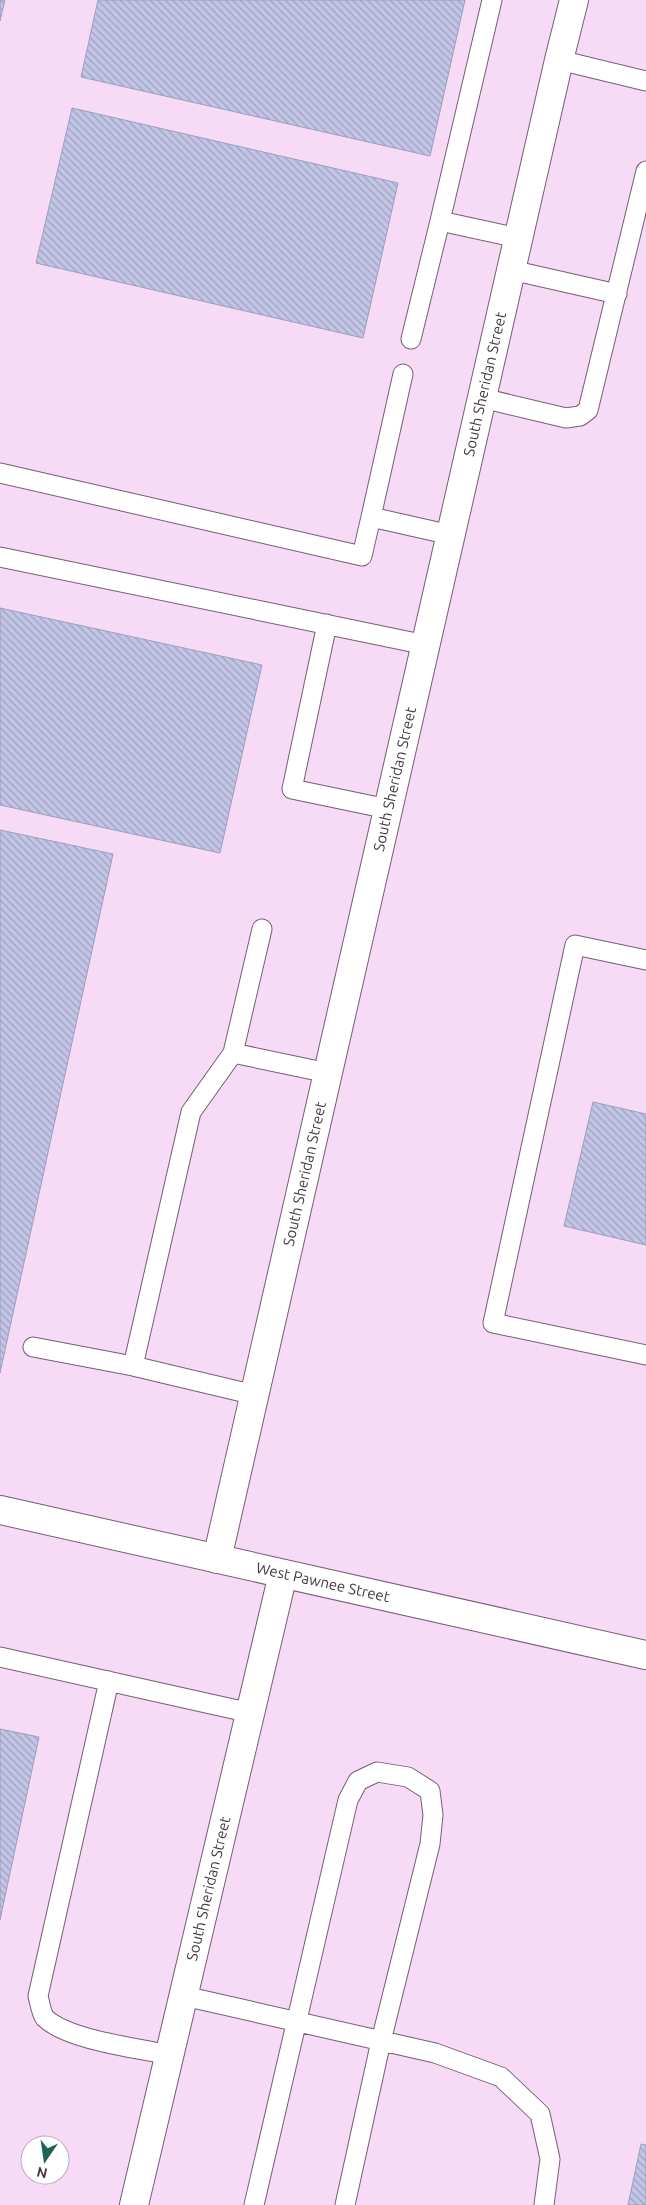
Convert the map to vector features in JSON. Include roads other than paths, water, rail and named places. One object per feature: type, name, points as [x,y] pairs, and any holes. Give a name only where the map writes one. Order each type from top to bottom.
[{"type":"street","name":"South Sheridan Street","points":[[217,1559],[574,0]]},
{"type":"street","name":"West Pawnee Street","points":[[0,1510],[646,1656]]},
{"type":"street","name":"South Sheridan Street","points":[[134,2205],[283,1574]]},
{"type":"lane","points":[[411,340],[492,0]]},
{"type":"lane","points":[[559,60],[646,81]]},
{"type":"lane","points":[[482,398],[566,418],[580,416],[588,410],[646,171]]},
{"type":"lane","points":[[440,221],[518,238]]},
{"type":"lane","points":[[511,270],[617,294]]},
{"type":"lane","points":[[0,473],[362,556],[403,374]]},
{"type":"lane","points":[[371,517],[451,535]]},
{"type":"lane","points":[[0,557],[426,645]]},
{"type":"lane","points":[[327,624],[292,789],[388,809]]},
{"type":"lane","points":[[133,1366],[191,1112],[233,1053],[262,929]]},
{"type":"lane","points":[[646,960],[576,945],[493,1323],[646,1355]]},
{"type":"lane","points":[[233,1053],[328,1073]]},
{"type":"lane","points":[[33,1347],[133,1366],[254,1394]]},
{"type":"lane","points":[[0,1657],[250,1713]]},
{"type":"lane","points":[[109,1681],[38,1996],[44,2017],[62,2030],[170,2055]]},
{"type":"lane","points":[[254,2205],[348,1800],[358,1781],[377,1772],[408,1777],[430,1791],[433,1815],[430,1844],[382,2041],[345,2205]]},
{"type":"lane","points":[[184,1996],[435,2053],[501,2077],[540,2114],[550,2159],[544,2205]]}]
